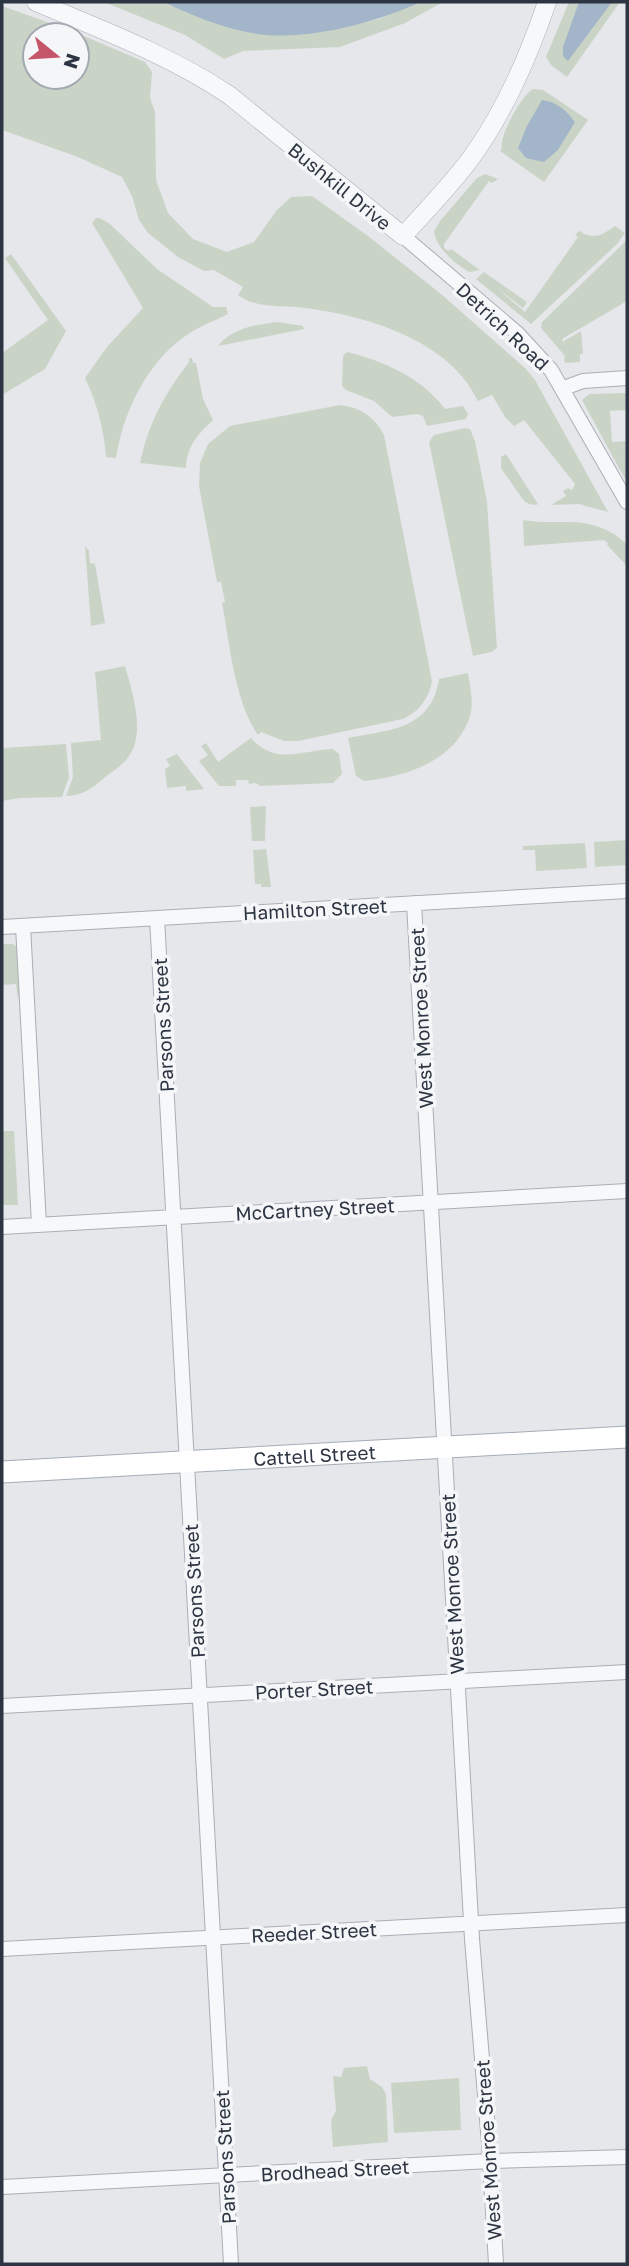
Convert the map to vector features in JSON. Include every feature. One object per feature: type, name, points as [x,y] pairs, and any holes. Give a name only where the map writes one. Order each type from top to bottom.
[{"type":"main road","name":"Cattell Street","points":[[2,1472],[627,1437]]},
{"type":"street","name":"Bushkill Drive","points":[[36,2],[172,60],[201,77],[229,95],[403,236],[461,171],[489,130],[519,75],[547,2]]},
{"type":"street","name":"Detrich Road","points":[[403,236],[525,341],[551,370],[564,388],[627,502]]},
{"type":"street","points":[[564,388],[583,381],[627,378]]},
{"type":"street","name":"Hamilton Street","points":[[2,927],[627,891]]},
{"type":"street","name":"West Monroe Street","points":[[414,904],[471,1924],[496,2264]]},
{"type":"street","name":"Parsons Street","points":[[157,918],[230,2264]]},
{"type":"street","points":[[23,926],[40,1225]]},
{"type":"street","name":"McCartney Street","points":[[2,1227],[627,1191]]},
{"type":"street","name":"Porter Street","points":[[2,1706],[627,1672]]},
{"type":"street","name":"Reeder Street","points":[[2,1949],[627,1916]]},
{"type":"street","name":"Brodhead Street","points":[[2,2187],[490,2161],[627,2157]]},
{"type":"green space","points":[[104,2],[164,2],[191,14],[272,35],[350,26],[379,19],[421,2],[443,2],[405,23],[340,47],[243,51],[224,59],[185,35]]},
{"type":"green space","points":[[569,2],[620,2],[567,77],[551,65],[546,57]]},
{"type":"green space","points":[[2,6],[44,21],[21,21],[21,91],[91,91],[91,39],[145,62],[152,72],[150,98],[155,112],[156,180],[168,213],[193,239],[227,252],[254,242],[277,210],[291,197],[312,196],[441,294],[525,368],[535,380],[608,512],[579,504],[551,505],[566,496],[563,491],[568,488],[572,490],[575,484],[524,420],[514,426],[505,417],[492,395],[478,401],[465,380],[427,347],[404,335],[354,317],[305,308],[253,303],[245,299],[238,295],[243,287],[214,270],[204,271],[178,257],[148,233],[139,220],[132,196],[122,177],[78,157],[2,130]]},
{"type":"green space","points":[[533,89],[543,90],[588,120],[544,182],[500,151],[512,117]]},
{"type":"green space","points":[[485,174],[498,179],[492,183],[489,181],[444,244],[444,248],[449,251],[451,249],[480,270],[470,272],[448,255],[438,243],[434,231],[477,178]]},
{"type":"green space","points":[[96,218],[110,224],[157,269],[213,307],[226,307],[228,314],[189,333],[158,361],[131,407],[116,458],[106,457],[99,417],[85,378],[107,347],[143,308],[92,223]]},
{"type":"green space","points":[[615,226],[625,233],[617,244],[531,324],[476,279],[484,272],[527,302],[523,308],[497,288],[525,312],[578,237],[575,235],[579,231],[597,236]]},
{"type":"green space","points":[[627,240],[627,301],[562,339],[565,345],[564,341],[581,331],[583,354],[580,354],[580,362],[566,363],[565,356],[541,328],[542,322]]},
{"type":"green space","points":[[11,254],[66,331],[45,369],[2,395],[2,353],[48,320],[5,258]]},
{"type":"green space","points":[[277,322],[303,326],[304,329],[218,346],[237,331]]},
{"type":"green space","points":[[347,352],[375,360],[401,372],[425,388],[445,409],[463,406],[468,414],[466,419],[427,426],[423,416],[417,414],[392,417],[374,401],[342,386],[343,356]]},
{"type":"green space","points":[[189,358],[196,363],[203,399],[213,420],[194,441],[186,468],[140,463],[158,410]]},
{"type":"green space","points":[[627,393],[627,410],[610,411],[612,442],[627,441],[625,479],[582,400],[589,394]]},
{"type":"green space","points":[[340,405],[366,414],[384,435],[432,681],[422,704],[403,719],[298,741],[284,741],[261,732],[258,735],[238,689],[222,603],[225,602],[221,582],[217,582],[199,486],[200,463],[208,444],[230,426]]},
{"type":"green space","points":[[470,429],[475,441],[487,502],[497,648],[473,656],[429,442],[434,435]]},
{"type":"green space","points":[[506,454],[538,504],[524,501],[501,468],[501,457]]},
{"type":"green space","points":[[523,520],[580,523],[602,528],[626,544],[627,566],[604,540],[524,546]]},
{"type":"green space","points":[[85,546],[89,551],[90,563],[95,564],[105,623],[91,626]]},
{"type":"green space","points":[[125,666],[136,712],[137,736],[134,747],[124,762],[95,785],[83,793],[66,796],[73,777],[71,743],[101,740],[95,672]]},
{"type":"green space","points":[[468,673],[470,716],[453,745],[427,764],[412,771],[364,781],[356,776],[348,738],[406,725],[427,709],[439,679]]},
{"type":"green space","points":[[251,738],[260,747],[280,754],[333,749],[339,754],[342,774],[333,783],[260,786],[256,783],[249,784],[248,780],[236,780],[236,786],[219,786],[199,761],[208,755],[201,746],[206,743],[218,762]]},
{"type":"green space","points":[[66,744],[69,777],[62,797],[2,801],[2,748]]},
{"type":"green space","points":[[177,754],[204,789],[186,791],[186,786],[167,788],[165,769],[170,766],[166,759]]},
{"type":"green space","points":[[266,806],[265,841],[252,841],[250,807]]},
{"type":"green space","points":[[627,840],[627,865],[595,867],[594,842]]},
{"type":"green space","points":[[585,843],[587,868],[536,871],[535,850],[523,850],[523,846]]},
{"type":"green space","points":[[266,849],[271,887],[261,887],[261,884],[255,884],[253,850]]},
{"type":"green space","points":[[2,944],[13,944],[18,948],[22,993],[18,999],[16,984],[2,985]]},
{"type":"green space","points":[[2,1131],[14,1131],[18,1205],[2,1205]]},
{"type":"green space","points":[[367,2066],[370,2079],[382,2087],[386,2094],[388,2142],[333,2147],[331,2120],[336,2111],[333,2076],[341,2077],[344,2068]]},
{"type":"green space","points":[[459,2078],[461,2130],[394,2133],[391,2083]]},
{"type":"water","points":[[164,2],[421,2],[362,23],[319,32],[277,35],[245,32],[221,25]]},
{"type":"water","points":[[579,2],[612,2],[568,61],[563,56],[563,47]]},
{"type":"water","points":[[542,100],[561,107],[575,122],[558,150],[544,162],[526,158],[518,148]]}]
